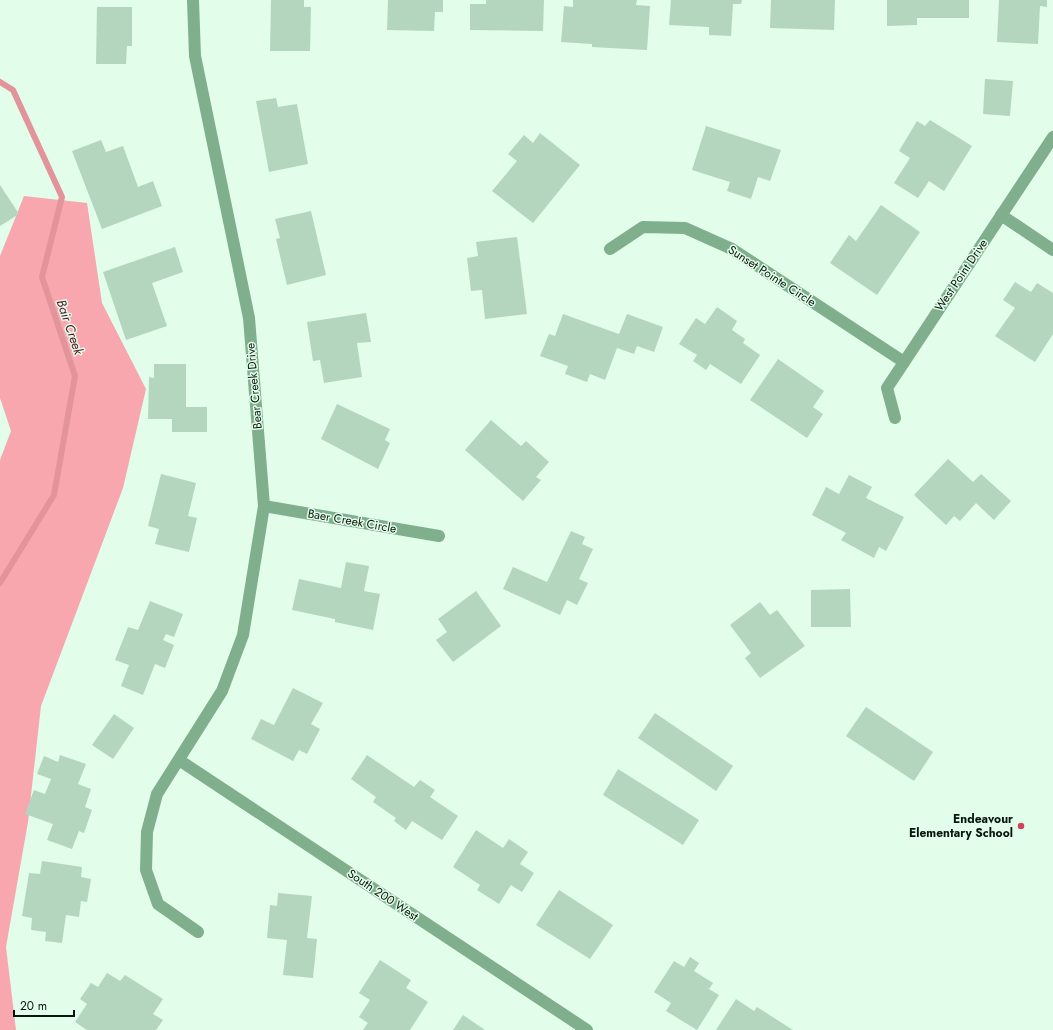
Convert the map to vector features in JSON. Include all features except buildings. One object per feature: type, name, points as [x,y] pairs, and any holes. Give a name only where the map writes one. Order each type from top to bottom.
[{"type":"street","name":"Bear Creek Drive","points":[[193,0],[195,56],[249,318],[264,506],[243,635],[222,691],[157,794],[147,832],[146,870],[158,904],[198,932]]},
{"type":"street","name":"West Point Drive","points":[[895,418],[886,388],[1053,137]]},
{"type":"street","points":[[1001,216],[1053,250]]},
{"type":"street","name":"Sunset Pointe Circle","points":[[610,249],[643,227],[685,228],[732,249],[904,362]]},
{"type":"street","name":"Baer Creek Circle","points":[[264,506],[439,536]]},
{"type":"street","name":"South 200 West","points":[[179,760],[587,1030]]},
{"type":"shaded area","points":[[24,196],[87,203],[102,303],[146,389],[123,488],[41,706],[28,822],[6,947],[16,1030],[0,1030],[0,460],[11,431],[0,398],[0,256]]},
{"type":"waterway","name":"Bair Creek","points":[[0,82],[13,90],[62,197],[42,277],[75,376],[54,495],[0,583]]},
{"type":"place","name":"Endeavour Elementary School","points":[[1021,826]]}]
